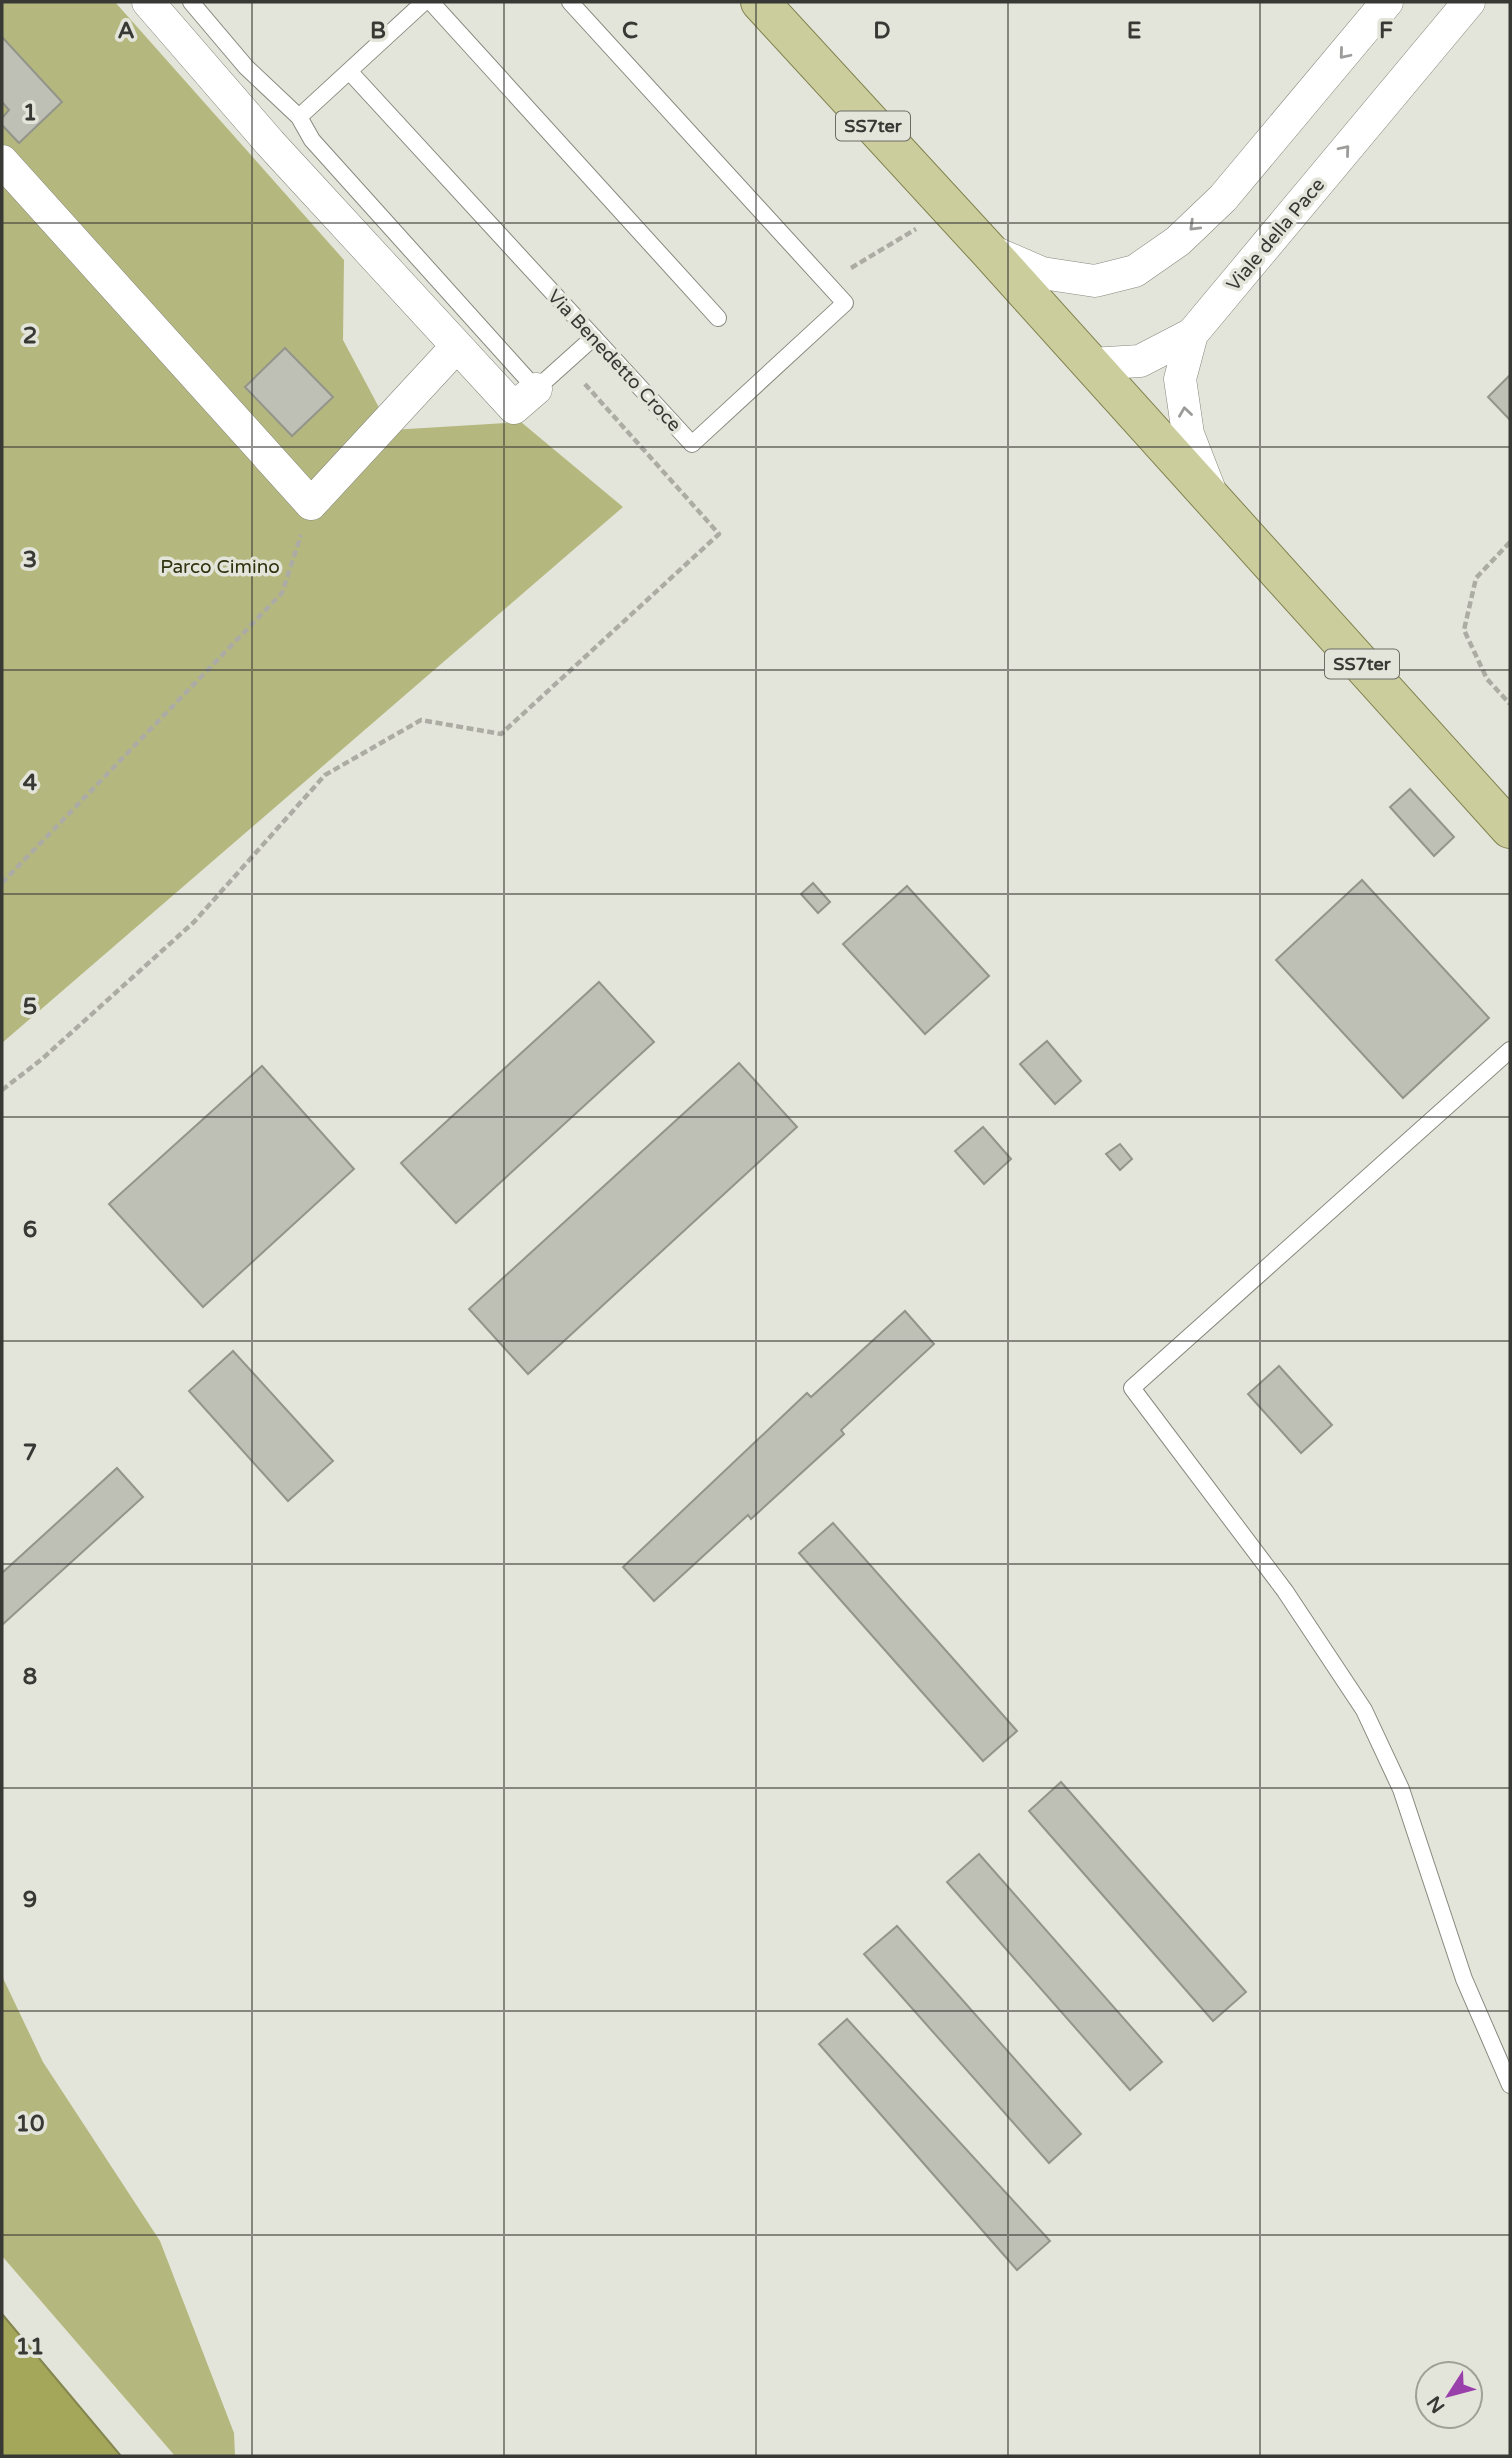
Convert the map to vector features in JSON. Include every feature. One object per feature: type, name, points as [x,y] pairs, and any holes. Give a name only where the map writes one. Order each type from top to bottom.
[{"type":"main road","name":"SS7ter","points":[[760,2],[950,208],[1510,829]]},
{"type":"street","points":[[148,2],[270,143],[514,408],[536,390]]},
{"type":"street","points":[[987,249],[1042,272],[1095,281],[1135,271],[1178,241],[1223,198],[1387,2]]},
{"type":"street","name":"Viale della Pace","points":[[1213,499],[1188,434],[1182,393],[1181,379],[1192,334],[1469,2]]},
{"type":"street","points":[[2,161],[311,504],[457,346]]},
{"type":"street","points":[[1091,364],[1140,361],[1192,334]]},
{"type":"lane","points":[[191,2],[246,67],[299,117],[312,139],[536,390],[594,337]]},
{"type":"lane","points":[[299,117],[424,2]]},
{"type":"lane","points":[[431,2],[718,318]]},
{"type":"lane","name":"Via Benedetto Croce","points":[[349,71],[692,444],[845,303],[570,2]]},
{"type":"lane","points":[[1510,1050],[1132,1388],[1285,1591],[1364,1710],[1401,1789],[1464,1979],[1510,2085]]},
{"type":"path","points":[[827,283],[950,208]]},
{"type":"path","points":[[2,1090],[42,1059],[194,922],[326,775],[421,720],[501,734],[719,534],[566,362]]},
{"type":"path","points":[[2,883],[282,593],[311,504]]},
{"type":"path","points":[[1510,542],[1476,578],[1464,631],[1487,680],[1510,704]]},
{"type":"green space","name":"Parco Cimino","points":[[2,2],[115,2],[344,260],[343,340],[391,430],[521,422],[623,507],[2,1043]]},
{"type":"green space","points":[[2,1976],[43,2062],[160,2241],[234,2433],[235,2456],[175,2456],[2,2256]]},
{"type":"shaded area","points":[[2,2314],[121,2456],[2,2456]]},
{"type":"building","points":[[2,37],[62,102],[19,143],[2,125],[2,118],[9,110],[2,102]]},
{"type":"building","points":[[285,348],[333,397],[292,436],[245,387]]},
{"type":"building","points":[[1510,375],[1510,420],[1488,397]]},
{"type":"building","points":[[1410,789],[1454,837],[1434,856],[1390,807]]},
{"type":"building","points":[[1362,880],[1489,1018],[1403,1098],[1276,960]]},
{"type":"building","points":[[813,883],[830,902],[818,913],[801,894]]},
{"type":"building","points":[[907,886],[989,976],[925,1034],[843,944]]},
{"type":"building","points":[[599,982],[654,1042],[456,1223],[401,1163]]},
{"type":"building","points":[[1047,1041],[1081,1081],[1055,1104],[1020,1064]]},
{"type":"building","points":[[739,1063],[797,1127],[528,1374],[469,1309]]},
{"type":"building","points":[[262,1066],[354,1169],[203,1307],[109,1204]]},
{"type":"building","points":[[983,1127],[1011,1159],[984,1184],[955,1151]]},
{"type":"building","points":[[1120,1144],[1132,1159],[1120,1170],[1106,1154]]},
{"type":"building","points":[[905,1311],[934,1344],[841,1430],[844,1434],[751,1519],[748,1515],[654,1601],[623,1567],[807,1393],[811,1397]]},
{"type":"building","points":[[233,1351],[333,1461],[288,1501],[189,1391]]},
{"type":"building","points":[[1279,1366],[1332,1425],[1301,1453],[1248,1394]]},
{"type":"building","points":[[117,1468],[143,1497],[2,1625],[2,1573]]},
{"type":"building","points":[[833,1523],[1017,1731],[983,1761],[799,1553]]},
{"type":"building","points":[[1061,1782],[1246,1992],[1213,2021],[1029,1811]]},
{"type":"building","points":[[979,1854],[1162,2062],[1130,2090],[947,1882]]},
{"type":"building","points":[[897,1926],[1081,2134],[1049,2163],[864,1954]]},
{"type":"building","points":[[847,2019],[1050,2241],[1017,2270],[819,2044]]}]
